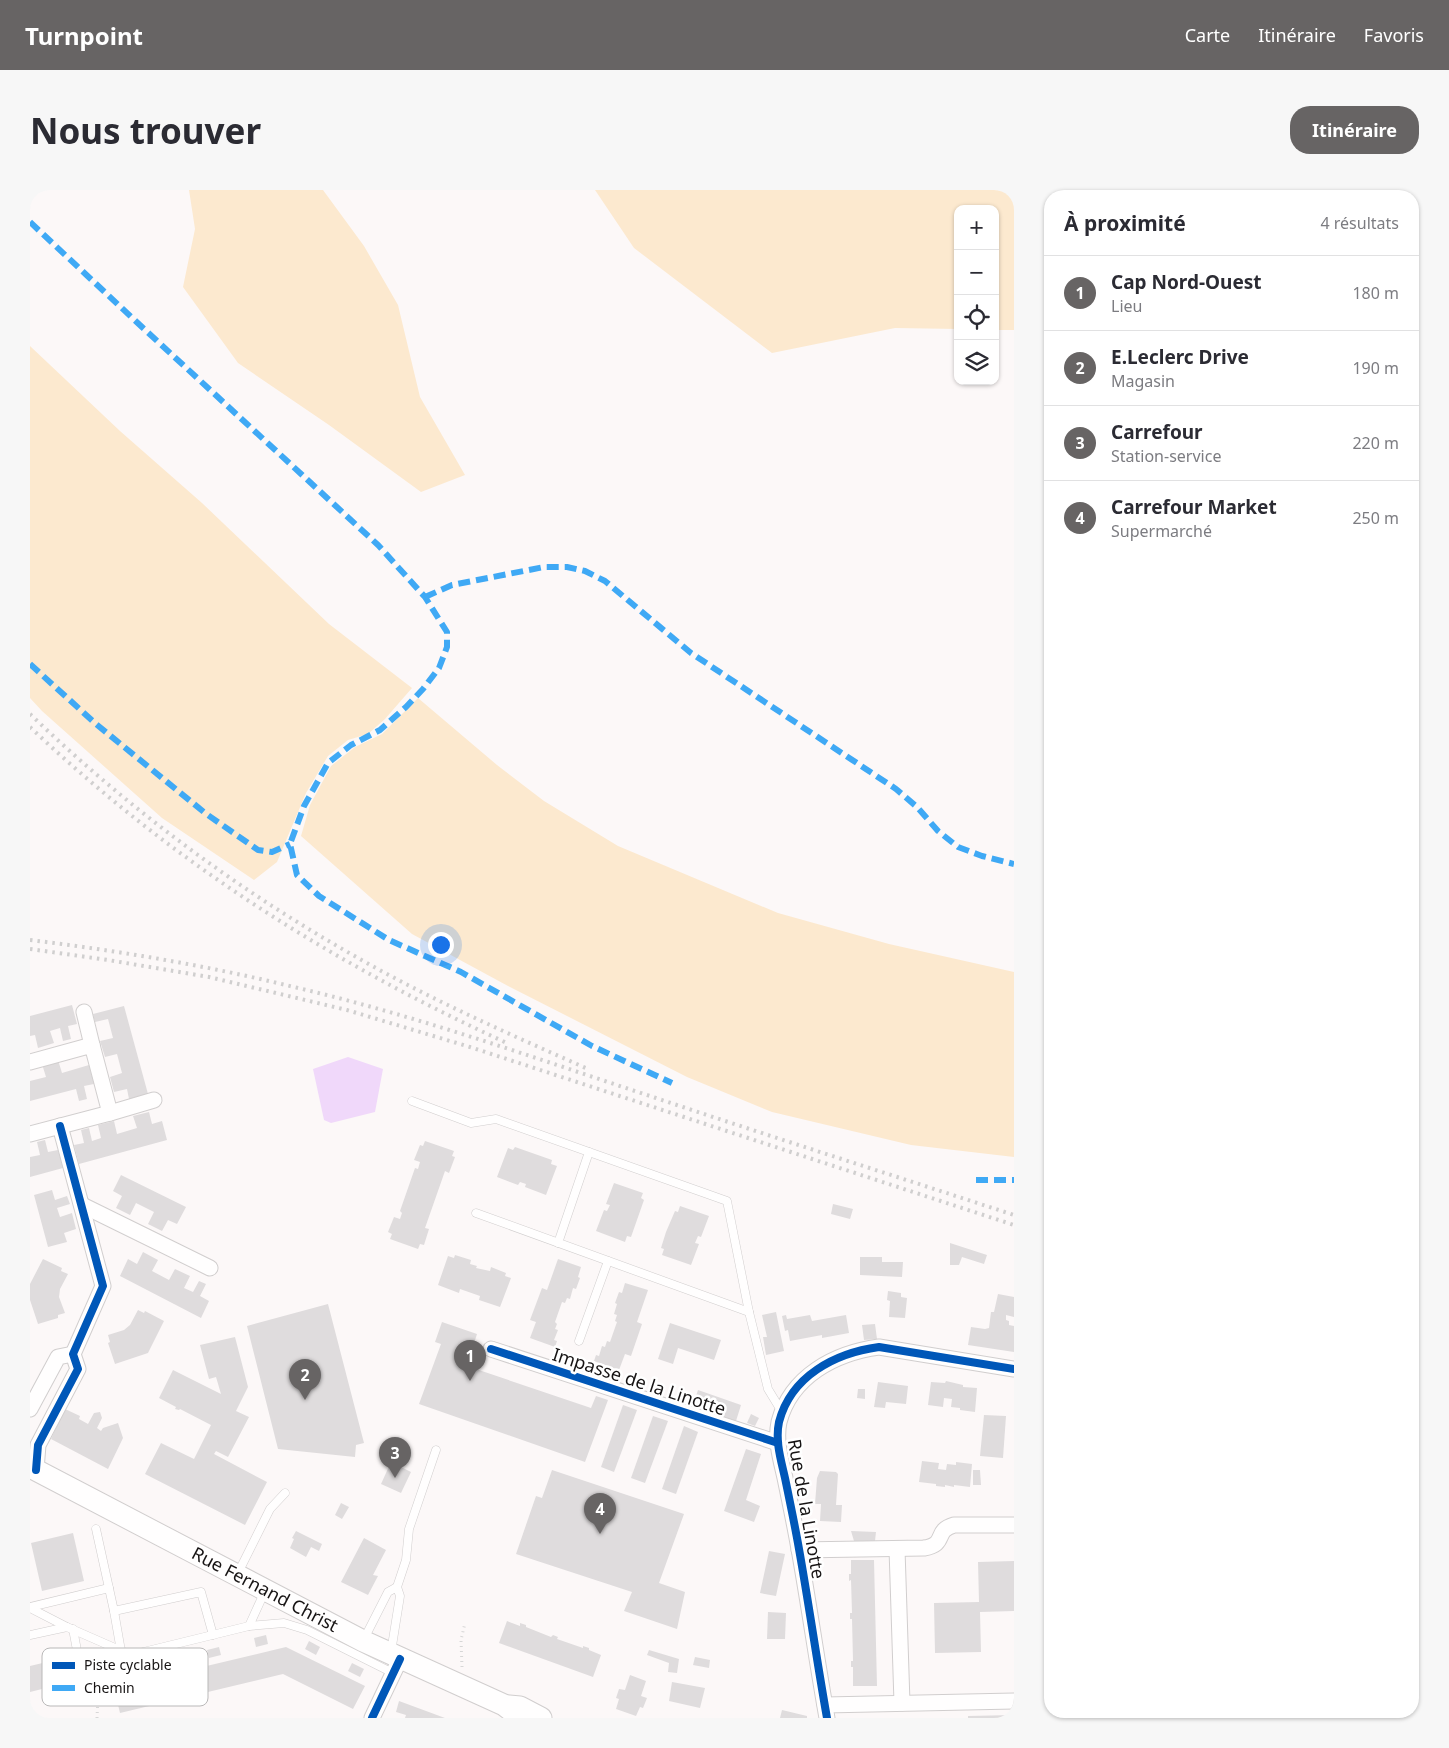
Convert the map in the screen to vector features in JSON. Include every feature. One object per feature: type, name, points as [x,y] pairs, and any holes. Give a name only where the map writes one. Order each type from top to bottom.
[{"type":"main road","name":"Rue Fernand Christ","points":[[33,1469],[363,1641],[394,1662],[504,1705],[520,1707],[540,1718]]},
{"type":"main road","name":"Rue Fernand Christ","points":[[504,1705],[521,1718]]},
{"type":"street","points":[[84,1012],[110,1113]]},
{"type":"street","points":[[30,1062],[92,1045]]},
{"type":"street","points":[[30,1134],[154,1100]]},
{"type":"street","points":[[33,1469],[38,1445],[78,1370],[73,1354],[103,1286],[60,1126]]},
{"type":"street","points":[[82,1205],[210,1268]]},
{"type":"street","name":"Rue de la Linotte","points":[[826,1711],[800,1550],[778,1443],[782,1413],[790,1398],[811,1374],[826,1364],[842,1356],[879,1347],[1014,1369]]},
{"type":"street","name":"Impasse de la Linotte","points":[[491,1349],[778,1443]]},
{"type":"street","points":[[30,1410],[58,1357],[73,1354]]},
{"type":"street","points":[[800,1550],[933,1547],[939,1541],[945,1527],[954,1525],[1014,1525]]},
{"type":"street","points":[[897,1549],[902,1703]]},
{"type":"street","points":[[372,1718],[394,1662]]},
{"type":"street","points":[[826,1711],[902,1703],[1014,1701]]},
{"type":"lane","points":[[412,1101],[471,1123],[496,1119],[727,1201],[749,1312],[768,1389],[782,1413]]},
{"type":"lane","points":[[558,1243],[589,1152]]},
{"type":"lane","points":[[476,1213],[749,1312]]},
{"type":"lane","points":[[579,1341],[608,1261]]},
{"type":"lane","points":[[160,1648],[249,1626],[284,1623],[394,1662],[400,1596],[397,1587],[406,1560],[409,1529],[436,1450]]},
{"type":"lane","points":[[237,1575],[270,1509],[285,1493]]},
{"type":"lane","points":[[96,1529],[121,1648]]},
{"type":"lane","points":[[363,1641],[388,1592],[397,1587]]},
{"type":"lane","points":[[30,1607],[109,1588]]},
{"type":"lane","points":[[249,1626],[265,1590]]},
{"type":"lane","points":[[114,1611],[201,1592],[213,1635]]},
{"type":"lane","points":[[30,1607],[70,1628],[115,1648]]},
{"type":"lane","points":[[30,1635],[70,1628]]},
{"type":"lane","points":[[70,1628],[75,1648]]},
{"type":"path","points":[[460,1673],[462,1668],[461,1640],[465,1623]]},
{"type":"shaded area","points":[[189,190],[323,190],[364,246],[398,305],[420,397],[465,475],[421,492],[329,425],[238,363],[183,287],[195,229]]},
{"type":"shaded area","points":[[595,190],[1014,190],[1014,330],[999,330],[999,205],[954,205],[954,329],[895,328],[772,353],[634,248]]},
{"type":"shaded area","points":[[30,346],[120,431],[202,503],[329,624],[412,688],[385,719],[368,734],[348,740],[328,756],[306,793],[277,862],[254,880],[162,818],[42,711],[30,698]]},
{"type":"shaded area","points":[[418,698],[497,765],[544,801],[618,846],[778,913],[889,944],[1014,972],[1014,1157],[911,1145],[772,1112],[687,1077],[508,986],[412,934],[301,836],[310,805],[331,766],[355,747],[382,734]]},
{"type":"shaded area","points":[[348,1057],[383,1069],[375,1112],[331,1123],[324,1120],[313,1069]]},
{"type":"building","points":[[72,1005],[77,1024],[68,1026],[71,1039],[63,1041],[60,1028],[50,1031],[54,1043],[38,1048],[35,1035],[30,1036],[30,1016]]},
{"type":"building","points":[[124,1006],[148,1094],[129,1099],[127,1089],[114,1092],[110,1077],[122,1073],[117,1054],[105,1057],[100,1041],[113,1038],[108,1019],[95,1022],[93,1014]]},
{"type":"building","points":[[58,1060],[62,1073],[89,1065],[94,1084],[84,1086],[87,1099],[79,1101],[76,1089],[30,1101],[30,1081],[46,1077],[42,1064]]},
{"type":"building","points":[[149,1112],[152,1124],[162,1121],[167,1140],[79,1164],[74,1145],[84,1143],[81,1130],[89,1128],[92,1141],[101,1138],[98,1125],[114,1121],[117,1134],[137,1128],[133,1116]]},
{"type":"building","points":[[45,1140],[48,1152],[58,1150],[63,1168],[30,1177],[30,1157],[40,1155],[37,1142]]},
{"type":"building","points":[[425,1141],[454,1151],[452,1156],[455,1157],[449,1173],[445,1171],[425,1228],[429,1229],[424,1245],[420,1244],[418,1249],[390,1239],[392,1234],[388,1232],[394,1217],[400,1219],[402,1213],[400,1211],[415,1168],[418,1169],[420,1162],[414,1160],[420,1145],[423,1146]]},
{"type":"building","points":[[515,1147],[552,1160],[551,1164],[557,1166],[546,1195],[525,1187],[526,1184],[520,1182],[518,1185],[497,1177],[508,1148],[513,1150]]},
{"type":"building","points":[[121,1175],[186,1207],[177,1224],[168,1220],[162,1231],[148,1224],[154,1212],[136,1203],[130,1215],[116,1208],[122,1196],[113,1191]]},
{"type":"building","points":[[614,1183],[643,1193],[641,1198],[644,1200],[631,1237],[627,1236],[625,1242],[596,1231],[604,1210],[607,1211],[610,1205],[606,1204]]},
{"type":"building","points":[[52,1190],[55,1200],[67,1196],[70,1204],[57,1208],[60,1217],[72,1213],[76,1229],[64,1233],[67,1242],[48,1247],[34,1195]]},
{"type":"building","points":[[833,1204],[853,1209],[850,1219],[831,1214]]},
{"type":"building","points":[[680,1206],[709,1216],[701,1237],[698,1236],[695,1243],[699,1244],[691,1265],[662,1255],[664,1249],[661,1248],[666,1232],[675,1211],[678,1212]]},
{"type":"building","points":[[950,1243],[987,1255],[984,1264],[962,1257],[959,1265],[950,1265]]},
{"type":"building","points":[[143,1252],[158,1260],[152,1271],[169,1280],[175,1269],[190,1276],[184,1288],[193,1292],[199,1281],[206,1284],[200,1296],[209,1301],[201,1318],[120,1276],[128,1259],[137,1264]]},
{"type":"building","points":[[455,1255],[471,1260],[470,1264],[477,1266],[476,1268],[490,1271],[491,1267],[506,1273],[505,1276],[511,1278],[500,1307],[479,1300],[480,1296],[460,1289],[459,1293],[438,1285],[448,1256],[454,1258]]},
{"type":"building","points":[[860,1257],[882,1257],[882,1262],[903,1262],[902,1277],[860,1275]]},
{"type":"building","points":[[43,1259],[62,1268],[61,1271],[68,1274],[60,1289],[59,1297],[65,1313],[58,1315],[58,1318],[38,1324],[30,1300],[30,1284]]},
{"type":"building","points":[[558,1259],[581,1267],[576,1289],[573,1288],[570,1299],[567,1298],[565,1303],[562,1302],[555,1322],[557,1324],[555,1329],[558,1330],[554,1340],[557,1341],[555,1347],[530,1338],[536,1322],[530,1320],[542,1288],[547,1290]]},
{"type":"building","points":[[625,1283],[648,1290],[637,1322],[642,1324],[631,1356],[625,1354],[619,1370],[594,1361],[596,1355],[599,1356],[602,1346],[605,1347],[607,1341],[610,1342],[617,1322],[615,1321],[617,1315],[614,1314],[617,1304],[615,1303],[619,1292],[622,1293]]},
{"type":"building","points":[[888,1291],[901,1293],[901,1297],[907,1298],[905,1318],[889,1317],[890,1301],[887,1300]]},
{"type":"building","points":[[998,1294],[1014,1297],[1014,1317],[1006,1315],[1006,1320],[1009,1321],[1009,1325],[1014,1326],[1014,1352],[968,1345],[971,1327],[989,1328],[991,1312],[994,1312]]},
{"type":"building","points":[[328,1304],[364,1443],[356,1445],[355,1457],[278,1449],[247,1326]]},
{"type":"building","points":[[138,1310],[144,1313],[145,1311],[164,1321],[148,1353],[115,1364],[108,1343],[110,1342],[108,1335],[124,1330],[130,1325]]},
{"type":"building","points":[[776,1312],[784,1351],[766,1355],[763,1337],[767,1337],[762,1315]]},
{"type":"building","points":[[786,1315],[787,1319],[810,1315],[812,1321],[846,1315],[849,1333],[822,1338],[822,1335],[790,1341],[788,1330],[785,1331],[782,1316]]},
{"type":"building","points":[[442,1322],[477,1334],[467,1366],[591,1408],[596,1396],[608,1400],[585,1462],[419,1404],[441,1344],[435,1342]]},
{"type":"building","points":[[670,1323],[721,1340],[714,1360],[678,1348],[673,1364],[658,1359]]},
{"type":"building","points":[[875,1324],[877,1339],[864,1340],[862,1325]]},
{"type":"building","points":[[235,1337],[248,1387],[236,1411],[249,1417],[228,1457],[216,1451],[214,1454],[267,1482],[245,1525],[145,1474],[161,1443],[194,1459],[211,1425],[180,1409],[175,1409],[176,1407],[159,1398],[173,1370],[221,1394],[216,1377],[209,1379],[200,1345]]},
{"type":"building","points":[[946,1381],[963,1385],[963,1387],[977,1388],[975,1412],[951,1407],[952,1399],[944,1398],[943,1407],[928,1405],[931,1382],[945,1383]]},
{"type":"building","points":[[878,1382],[908,1386],[906,1404],[886,1402],[885,1408],[874,1407]]},
{"type":"building","points":[[858,1389],[865,1389],[865,1399],[857,1398]]},
{"type":"building","points":[[698,1390],[741,1405],[736,1421],[696,1407],[700,1398],[696,1396]]},
{"type":"building","points":[[623,1405],[637,1410],[614,1472],[601,1467]]},
{"type":"building","points":[[65,1409],[80,1416],[79,1419],[88,1424],[94,1413],[100,1412],[102,1418],[97,1428],[101,1431],[103,1428],[118,1423],[123,1438],[108,1469],[51,1439]]},
{"type":"building","points":[[751,1414],[759,1418],[755,1426],[747,1423]]},
{"type":"building","points":[[984,1415],[1006,1416],[1003,1458],[980,1456]]},
{"type":"building","points":[[653,1416],[668,1421],[645,1483],[631,1478]]},
{"type":"building","points":[[684,1426],[698,1432],[676,1494],[662,1489]]},
{"type":"building","points":[[746,1449],[761,1454],[746,1500],[760,1506],[754,1522],[724,1511]]},
{"type":"building","points":[[922,1461],[939,1463],[938,1469],[946,1470],[947,1464],[956,1465],[956,1462],[972,1464],[970,1487],[945,1485],[945,1487],[919,1482]]},
{"type":"building","points":[[391,1462],[411,1472],[401,1493],[381,1484]]},
{"type":"building","points":[[552,1470],[684,1514],[659,1583],[685,1592],[677,1629],[624,1611],[632,1592],[516,1554],[536,1496],[542,1498]]},
{"type":"building","points":[[973,1470],[980,1470],[981,1485],[973,1485]]},
{"type":"building","points":[[820,1471],[836,1472],[838,1474],[836,1505],[842,1505],[841,1522],[820,1521],[821,1504],[815,1504],[817,1478]]},
{"type":"building","points":[[341,1503],[349,1507],[342,1519],[335,1515]]},
{"type":"building","points":[[296,1531],[322,1544],[319,1551],[311,1547],[306,1557],[290,1548]]},
{"type":"building","points":[[851,1531],[876,1532],[875,1541],[854,1541]]},
{"type":"building","points":[[73,1533],[84,1581],[42,1591],[31,1543]]},
{"type":"building","points":[[364,1538],[386,1550],[373,1575],[378,1576],[368,1595],[341,1582]]},
{"type":"building","points":[[769,1551],[785,1554],[776,1596],[760,1593]]},
{"type":"building","points":[[851,1560],[874,1560],[877,1686],[853,1686],[853,1667],[851,1667],[851,1661],[853,1661],[852,1619],[850,1619],[850,1613],[852,1613],[851,1580],[849,1581]]},
{"type":"building","points":[[1014,1561],[1014,1611],[980,1612],[981,1652],[935,1653],[934,1603],[979,1602],[978,1562]]},
{"type":"building","points":[[768,1612],[786,1613],[785,1639],[767,1639]]},
{"type":"building","points":[[507,1621],[520,1626],[520,1623],[526,1625],[526,1627],[551,1637],[553,1635],[558,1637],[557,1639],[583,1648],[583,1646],[589,1648],[589,1650],[601,1655],[593,1677],[499,1643]]},
{"type":"building","points":[[266,1635],[268,1644],[256,1647],[254,1638]]},
{"type":"building","points":[[309,1641],[320,1647],[316,1655],[305,1649]]},
{"type":"building","points":[[219,1647],[221,1655],[209,1658],[208,1650]]},
{"type":"building","points":[[286,1647],[365,1686],[353,1709],[283,1674],[208,1692],[208,1666]]},
{"type":"building","points":[[649,1650],[679,1659],[677,1673],[668,1672],[669,1663],[647,1655]]},
{"type":"building","points":[[695,1657],[710,1660],[709,1668],[693,1665]]},
{"type":"building","points":[[42,1663],[42,1689],[30,1692],[30,1666]]},
{"type":"building","points":[[352,1663],[364,1669],[360,1677],[348,1671]]},
{"type":"building","points":[[630,1675],[646,1681],[641,1696],[647,1698],[643,1708],[640,1707],[636,1716],[616,1709],[619,1699],[616,1698],[619,1689],[625,1690]]},
{"type":"building","points":[[672,1682],[705,1688],[700,1708],[669,1701]]},
{"type":"building","points":[[399,1701],[445,1718],[405,1718],[406,1715],[396,1712]]},
{"type":"building","points":[[118,1706],[149,1706],[120,1713]]},
{"type":"building","points":[[782,1710],[807,1716],[807,1718],[780,1718]]},
{"type":"building","points":[[1014,1715],[1014,1718],[968,1718],[968,1716]]},
{"type":"railway","points":[[30,714],[110,786],[152,820],[195,853],[283,913],[376,968],[428,995],[588,1069]]},
{"type":"railway","points":[[30,727],[84,776],[140,822],[197,865],[256,905],[316,943],[379,979],[509,1044]]},
{"type":"railway","points":[[30,940],[131,954],[198,966],[265,980],[387,1011],[1014,1215]]},
{"type":"railway","points":[[30,949],[209,977],[347,1010],[470,1047],[1014,1225]]},
{"type":"marked path","points":[[30,222],[378,545],[425,597],[447,632],[447,647],[439,668],[423,689],[380,730],[351,745],[328,763],[304,806],[290,844],[297,875],[319,896],[389,940],[461,972],[592,1046],[672,1083]]},
{"type":"marked path","points":[[425,597],[452,585],[544,567],[567,567],[585,571],[605,581],[691,653],[896,789],[917,807],[938,831],[958,847],[982,856],[1014,864]]},
{"type":"marked path","points":[[30,664],[96,724],[205,813],[258,850],[272,852],[290,844]]},
{"type":"marked path","points":[[976,1180],[1014,1180]]},
{"type":"cycle path","points":[[36,1470],[38,1445],[78,1369],[73,1354],[103,1286],[60,1126]]},
{"type":"cycle path","points":[[827,1718],[797,1540],[779,1450],[778,1429],[785,1406],[804,1380],[831,1361],[863,1350],[879,1347],[1014,1369]]},
{"type":"cycle path","points":[[491,1349],[778,1443]]},
{"type":"cycle path","points":[[372,1718],[400,1659]]},
{"type":"place","name":"Cap Nord-Ouest","points":[[470,1381]]},
{"type":"place","name":"E.Leclerc Drive","points":[[305,1400]]},
{"type":"place","name":"Carrefour","points":[[395,1478]]},
{"type":"place","name":"Carrefour Market","points":[[600,1534]]}]
